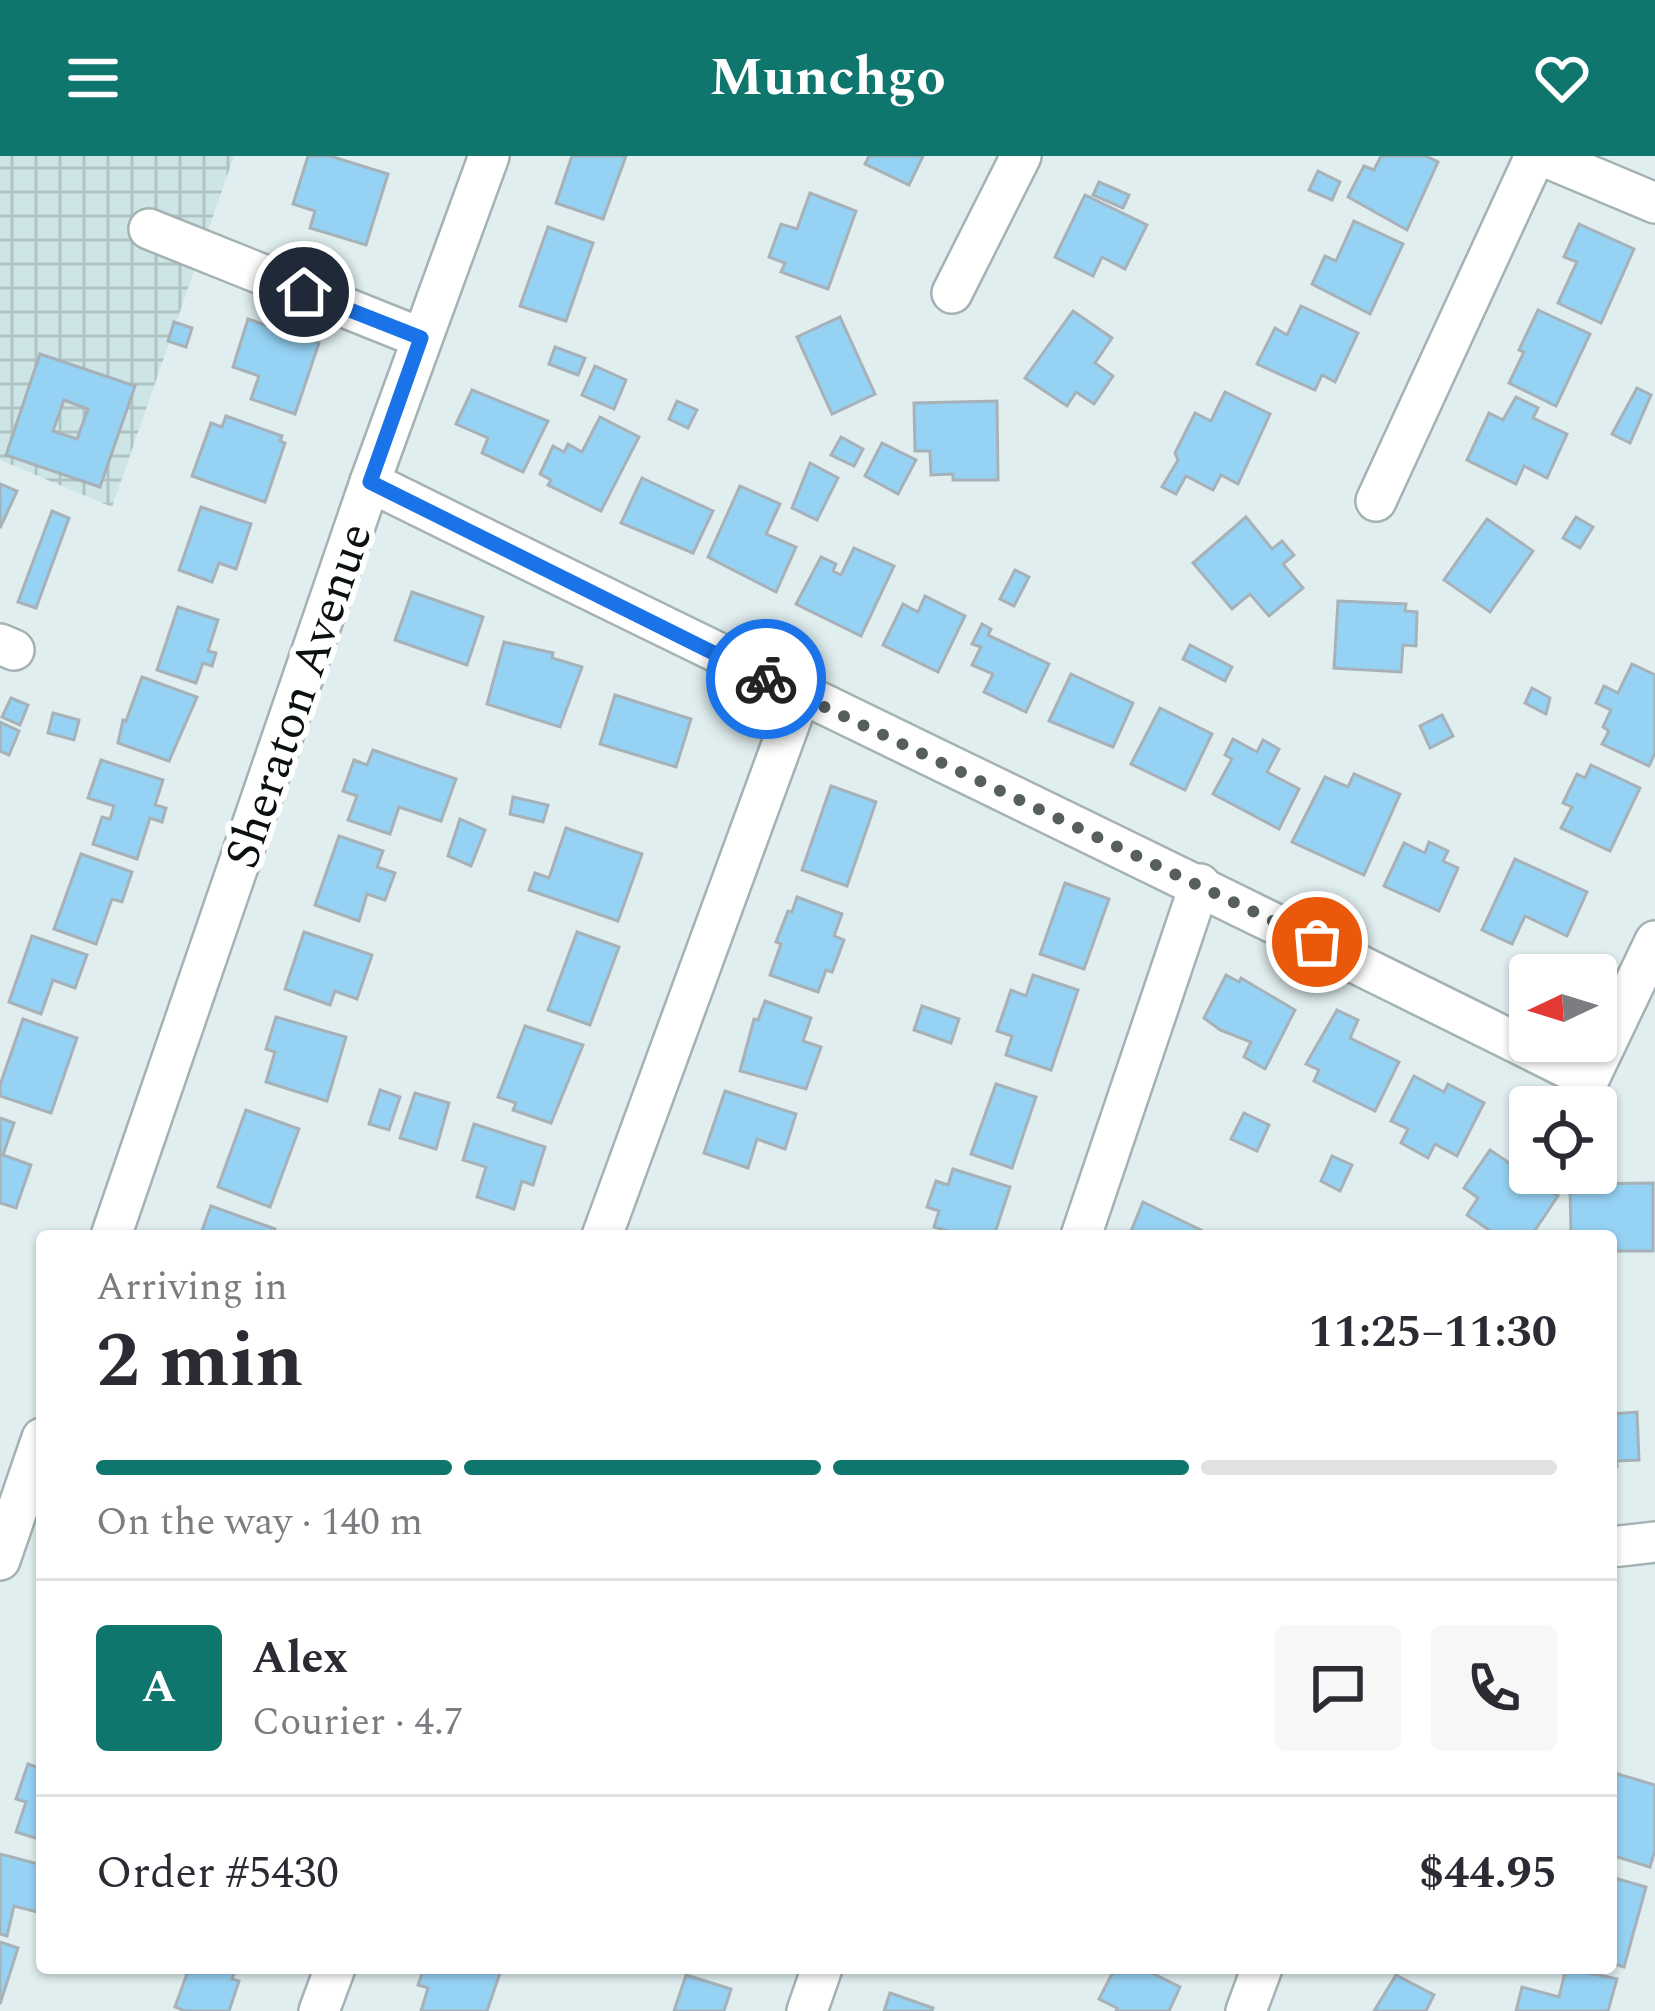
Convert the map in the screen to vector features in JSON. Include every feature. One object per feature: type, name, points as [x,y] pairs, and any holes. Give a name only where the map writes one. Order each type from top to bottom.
[{"type":"street","name":"Sheraton Avenue","points":[[113,1230],[370,482],[488,156]]},
{"type":"street","points":[[952,293],[1021,156]]},
{"type":"street","points":[[1376,501],[1539,156],[1655,203]]},
{"type":"street","points":[[149,229],[421,338]]},
{"type":"street","points":[[370,482],[800,695],[1200,884],[1589,1079],[1655,941]]},
{"type":"street","points":[[604,1230],[800,695]]},
{"type":"street","points":[[1083,1230],[1200,884]]},
{"type":"street","points":[[0,1560],[36,1455]]},
{"type":"street","points":[[1617,1546],[1655,1542]]},
{"type":"street","points":[[319,2011],[333,1974]]},
{"type":"street","points":[[807,2011],[820,1974]]},
{"type":"street","points":[[1246,2011],[1260,1974]]},
{"type":"shaded area","points":[[0,156],[234,156],[112,507],[0,460]]},
{"type":"building","points":[[308,156],[330,156],[388,174],[366,245],[310,228],[315,211],[293,204]]},
{"type":"building","points":[[572,156],[626,156],[603,219],[556,203]]},
{"type":"building","points":[[869,156],[923,156],[909,185],[865,164]]},
{"type":"building","points":[[1381,156],[1426,156],[1438,162],[1407,230],[1348,197],[1364,166],[1374,170]]},
{"type":"building","points":[[1318,171],[1340,182],[1332,200],[1309,190]]},
{"type":"building","points":[[1099,182],[1129,195],[1123,208],[1093,195]]},
{"type":"building","points":[[810,193],[856,211],[828,289],[781,272],[785,263],[769,257],[781,224],[797,229]]},
{"type":"building","points":[[1085,195],[1147,225],[1125,269],[1102,257],[1093,276],[1055,257]]},
{"type":"building","points":[[1354,221],[1403,244],[1370,314],[1312,284],[1325,256],[1336,261]]},
{"type":"building","points":[[1579,224],[1634,249],[1601,323],[1558,303],[1577,262],[1564,257]]},
{"type":"building","points":[[548,227],[593,243],[566,321],[520,306]]},
{"type":"building","points":[[1301,306],[1358,333],[1335,382],[1322,375],[1315,390],[1257,364],[1275,328],[1287,335]]},
{"type":"building","points":[[1538,310],[1590,334],[1556,406],[1509,383]]},
{"type":"building","points":[[1073,311],[1112,338],[1095,363],[1113,376],[1094,404],[1076,392],[1067,406],[1025,378]]},
{"type":"building","points":[[840,317],[875,394],[832,414],[797,337]]},
{"type":"building","points":[[248,319],[319,343],[295,414],[251,399],[259,376],[233,367]]},
{"type":"building","points":[[174,322],[192,328],[186,347],[168,341]]},
{"type":"building","points":[[555,347],[585,358],[578,375],[549,364]]},
{"type":"building","points":[[40,354],[135,386],[100,487],[6,455]],"holes":[[[64,400],[88,409],[77,439],[53,431]]]},
{"type":"building","points":[[595,366],[626,380],[614,409],[582,395]]},
{"type":"building","points":[[1637,388],[1651,395],[1630,443],[1612,434]]},
{"type":"building","points":[[472,390],[548,421],[523,472],[482,453],[488,438],[456,424]]},
{"type":"building","points":[[1225,392],[1270,414],[1238,484],[1221,475],[1213,490],[1186,476],[1176,494],[1162,487],[1178,460],[1175,453],[1195,413],[1211,421]]},
{"type":"building","points":[[1516,397],[1538,408],[1533,418],[1567,434],[1547,478],[1524,466],[1516,484],[1467,460],[1489,413],[1503,420]]},
{"type":"building","points":[[677,401],[697,410],[688,428],[669,419]]},
{"type":"building","points":[[997,401],[998,480],[931,475],[930,451],[915,451],[914,403]]},
{"type":"building","points":[[226,416],[282,436],[280,441],[285,443],[265,502],[192,476],[211,423],[222,427]]},
{"type":"building","points":[[600,417],[639,437],[601,511],[548,485],[551,480],[540,474],[553,446],[564,452],[568,444],[582,452]]},
{"type":"building","points":[[841,437],[863,449],[854,466],[831,455]]},
{"type":"building","points":[[882,443],[916,460],[898,494],[865,476]]},
{"type":"building","points":[[810,463],[838,478],[817,520],[792,508]]},
{"type":"building","points":[[642,478],[713,511],[693,553],[621,523]]},
{"type":"building","points":[[0,484],[17,491],[0,528]]},
{"type":"building","points":[[740,486],[780,504],[766,534],[796,547],[776,592],[708,557]]},
{"type":"building","points":[[201,507],[251,524],[236,569],[219,563],[212,582],[179,570]]},
{"type":"building","points":[[52,511],[69,518],[36,608],[18,602]]},
{"type":"building","points":[[1246,517],[1272,549],[1282,541],[1294,555],[1283,564],[1303,588],[1269,616],[1250,594],[1232,609],[1193,563]]},
{"type":"building","points":[[1576,517],[1593,527],[1580,548],[1563,538]]},
{"type":"building","points":[[1487,519],[1533,551],[1490,612],[1444,580]]},
{"type":"building","points":[[854,548],[894,566],[861,636],[796,604],[821,557],[836,564],[833,571],[841,575]]},
{"type":"building","points":[[1015,570],[1029,577],[1014,606],[1000,599]]},
{"type":"building","points":[[412,592],[483,617],[467,665],[395,640]]},
{"type":"building","points":[[925,596],[965,616],[938,672],[883,645],[903,604],[918,612]]},
{"type":"building","points":[[1338,601],[1406,604],[1405,611],[1417,612],[1416,646],[1403,645],[1401,672],[1334,668]]},
{"type":"building","points":[[178,607],[218,620],[208,651],[216,653],[212,666],[203,663],[196,683],[157,670]]},
{"type":"building","points":[[982,624],[991,629],[988,635],[1049,664],[1026,712],[984,692],[993,674],[972,665],[981,647],[972,644]]},
{"type":"building","points":[[504,642],[553,653],[552,658],[582,667],[560,727],[487,704]]},
{"type":"building","points":[[1190,645],[1232,667],[1225,681],[1183,659]]},
{"type":"building","points":[[1632,664],[1655,675],[1655,753],[1649,766],[1602,744],[1611,710],[1596,703],[1604,686],[1618,693]]},
{"type":"building","points":[[1071,674],[1133,703],[1113,747],[1049,721]]},
{"type":"building","points":[[142,677],[197,697],[169,761],[118,743]]},
{"type":"building","points":[[1532,688],[1550,698],[1546,714],[1525,703]]},
{"type":"building","points":[[615,695],[691,719],[676,767],[600,744]]},
{"type":"building","points":[[11,698],[28,705],[20,725],[2,717]]},
{"type":"building","points":[[1160,708],[1212,734],[1185,790],[1131,764]]},
{"type":"building","points":[[53,713],[79,720],[74,740],[48,733]]},
{"type":"building","points":[[1442,715],[1453,736],[1430,748],[1420,726]]},
{"type":"building","points":[[0,722],[19,731],[9,755],[0,751]]},
{"type":"building","points":[[1233,739],[1257,752],[1263,740],[1279,749],[1267,772],[1299,789],[1279,829],[1213,794],[1232,759],[1225,755]]},
{"type":"building","points":[[373,750],[456,779],[441,821],[399,807],[390,834],[348,820],[357,796],[343,791],[354,760],[367,765]]},
{"type":"building","points":[[101,760],[163,780],[155,805],[166,808],[162,822],[150,818],[137,859],[93,844],[102,817],[110,819],[114,806],[88,798]]},
{"type":"building","points":[[1591,765],[1640,788],[1610,851],[1561,828],[1572,807],[1563,803],[1577,774],[1585,778]]},
{"type":"building","points":[[1354,774],[1400,794],[1364,875],[1292,842],[1325,777],[1348,787]]},
{"type":"building","points":[[831,786],[876,802],[847,886],[802,870]]},
{"type":"building","points":[[513,797],[548,805],[543,822],[510,814]]},
{"type":"building","points":[[460,819],[485,830],[471,866],[448,856]]},
{"type":"building","points":[[566,828],[642,854],[618,921],[529,890],[535,873],[549,878]]},
{"type":"building","points":[[339,836],[383,851],[377,867],[395,873],[385,900],[367,894],[359,921],[315,905]]},
{"type":"building","points":[[1429,842],[1448,851],[1443,861],[1458,868],[1439,911],[1384,886],[1404,843],[1425,853]]},
{"type":"building","points":[[81,854],[132,872],[122,902],[112,899],[96,944],[54,929]]},
{"type":"building","points":[[1515,859],[1587,892],[1567,936],[1525,916],[1512,944],[1482,930]]},
{"type":"building","points":[[1065,883],[1109,899],[1084,969],[1040,954]]},
{"type":"building","points":[[797,897],[842,914],[834,936],[844,940],[818,992],[770,975],[781,944],[776,942]]},
{"type":"building","points":[[304,932],[372,955],[357,999],[335,991],[330,1005],[285,989]]},
{"type":"building","points":[[577,932],[619,947],[590,1025],[548,1010]]},
{"type":"building","points":[[32,936],[87,955],[75,988],[53,980],[41,1014],[9,1002]]},
{"type":"building","points":[[1033,975],[1078,990],[1051,1070],[1006,1055],[1012,1036],[997,1031],[1011,990],[1026,996]]},
{"type":"building","points":[[1226,975],[1239,982],[1241,978],[1295,1010],[1265,1069],[1244,1057],[1251,1042],[1204,1018]]},
{"type":"building","points":[[765,1001],[811,1018],[803,1041],[821,1047],[806,1089],[740,1071],[754,1019],[758,1020]]},
{"type":"building","points":[[922,1006],[959,1019],[951,1043],[914,1030]]},
{"type":"building","points":[[1337,1010],[1358,1020],[1350,1038],[1399,1062],[1375,1111],[1314,1081],[1319,1070],[1306,1064]]},
{"type":"building","points":[[276,1017],[346,1037],[327,1101],[266,1082],[275,1052],[266,1049]]},
{"type":"building","points":[[23,1019],[77,1038],[51,1113],[0,1096]]},
{"type":"building","points":[[525,1026],[583,1045],[551,1123],[513,1110],[516,1103],[498,1097]]},
{"type":"building","points":[[1414,1076],[1444,1092],[1448,1084],[1484,1103],[1457,1156],[1435,1144],[1428,1158],[1401,1143],[1408,1129],[1391,1121]]},
{"type":"building","points":[[996,1084],[1036,1097],[1012,1168],[971,1154]]},
{"type":"building","points":[[380,1090],[400,1097],[389,1130],[369,1124]]},
{"type":"building","points":[[725,1091],[796,1114],[785,1149],[757,1139],[748,1168],[704,1153]]},
{"type":"building","points":[[415,1093],[449,1103],[436,1149],[400,1138]]},
{"type":"building","points":[[246,1110],[299,1129],[270,1207],[218,1187]]},
{"type":"building","points":[[1244,1113],[1269,1125],[1257,1151],[1231,1139]]},
{"type":"building","points":[[0,1118],[14,1123],[3,1155],[31,1165],[16,1208],[0,1203]]},
{"type":"building","points":[[474,1124],[545,1147],[533,1185],[522,1181],[514,1209],[477,1197],[486,1167],[463,1160]]},
{"type":"building","points":[[1490,1150],[1509,1163],[1509,1194],[1558,1196],[1535,1230],[1489,1230],[1467,1215],[1478,1198],[1464,1188]]},
{"type":"building","points":[[1332,1156],[1352,1165],[1340,1191],[1321,1181]]},
{"type":"building","points":[[953,1169],[1010,1187],[996,1230],[934,1227],[939,1211],[927,1207],[936,1181],[948,1185]]},
{"type":"building","points":[[1617,1183],[1653,1183],[1653,1251],[1617,1251],[1617,1230],[1571,1230],[1570,1194],[1617,1194]]},
{"type":"building","points":[[1143,1202],[1201,1230],[1131,1230]]},
{"type":"building","points":[[211,1206],[275,1229],[275,1230],[202,1230]]},
{"type":"building","points":[[1637,1412],[1639,1460],[1617,1461],[1617,1414]]},
{"type":"building","points":[[28,1764],[36,1767],[36,1838],[16,1832],[26,1802],[16,1799]]},
{"type":"building","points":[[1617,1774],[1655,1785],[1655,1850],[1650,1867],[1617,1857]]},
{"type":"building","points":[[0,1854],[36,1863],[36,1912],[14,1906],[7,1936],[0,1934]]},
{"type":"building","points":[[1617,1879],[1646,1887],[1624,1967],[1617,1965]]},
{"type":"building","points":[[0,1942],[18,1948],[0,2004]]},
{"type":"building","points":[[187,1974],[234,1974],[232,1979],[239,1981],[229,2011],[175,2007]]},
{"type":"building","points":[[422,1974],[500,1974],[487,2011],[421,2011],[428,1988],[418,1985]]},
{"type":"building","points":[[1112,1974],[1154,1974],[1180,1987],[1169,2011],[1116,2011],[1099,1999]]},
{"type":"building","points":[[1565,1974],[1617,1979],[1608,2011],[1516,2011],[1522,1987],[1559,1997]]},
{"type":"building","points":[[686,1975],[731,1989],[724,2011],[674,2011]]},
{"type":"building","points":[[1396,1975],[1434,1995],[1426,2011],[1374,2011]]},
{"type":"building","points":[[890,1993],[933,2008],[932,2011],[884,2011]]},
{"type":"way so far","points":[[766,679],[1317,942]]},
{"type":"route","points":[[304,292],[421,338],[370,482],[766,679]]}]
